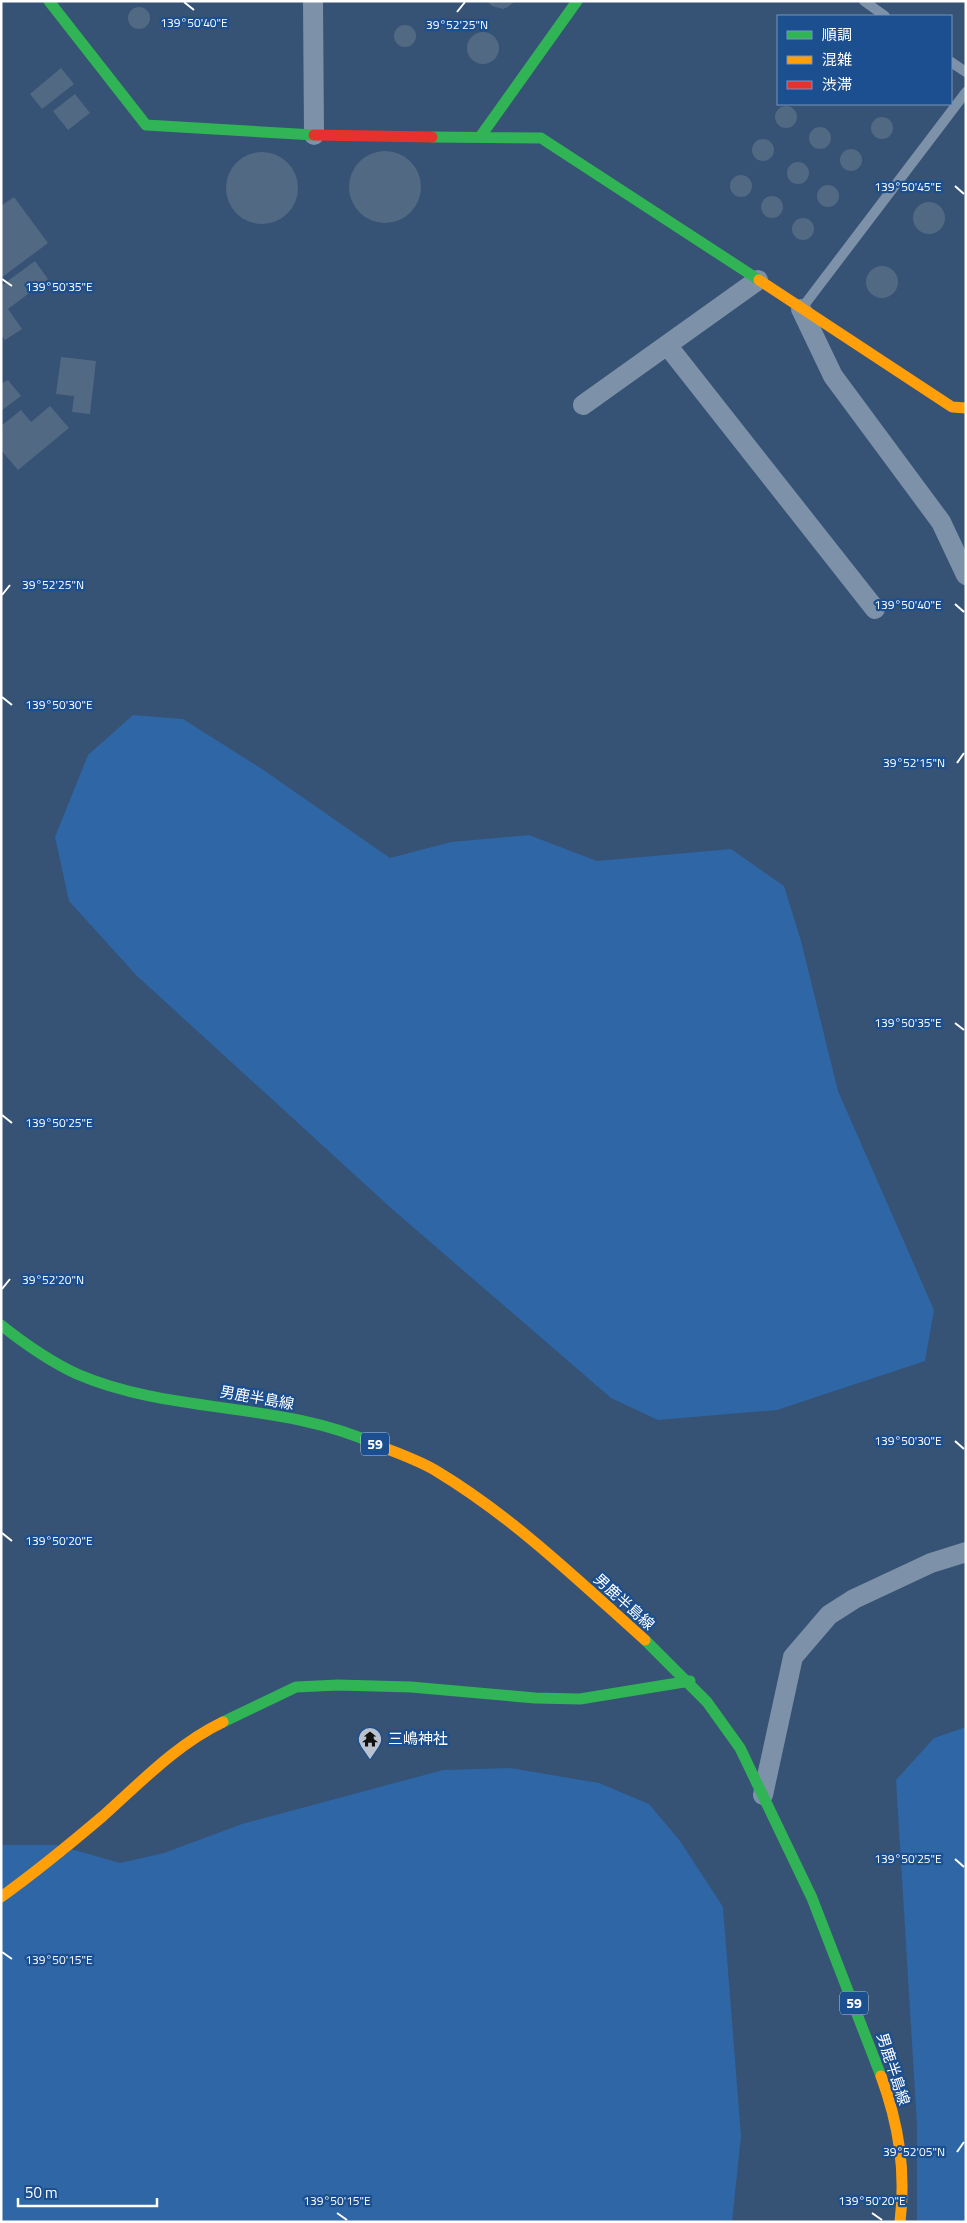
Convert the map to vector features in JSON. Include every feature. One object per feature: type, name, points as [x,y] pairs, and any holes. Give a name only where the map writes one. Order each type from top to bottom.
[{"type":"street","points":[[49,1],[146,124],[314,135],[541,138],[966,418]]},
{"type":"street","points":[[313,1],[314,135]]},
{"type":"street","points":[[480,137],[577,1]]},
{"type":"street","points":[[583,405],[758,280]]},
{"type":"street","points":[[801,309],[833,376],[941,522],[966,575]]},
{"type":"street","points":[[668,345],[875,609]]},
{"type":"street","points":[[952,407],[966,408]]},
{"type":"street","name":"男鹿半島線","points":[[1,1325],[50,1361],[98,1381],[134,1391],[216,1407],[278,1416],[348,1433],[435,1470],[532,1539],[690,1681],[732,1735],[774,1814],[823,1921],[886,2088],[902,2157],[903,2208],[900,2222]]},
{"type":"street","points":[[763,1795],[793,1657],[829,1615],[854,1600],[931,1563],[966,1552]]},
{"type":"street","points":[[1,1897],[28,1878],[72,1842],[170,1755],[218,1724],[296,1687],[338,1685],[411,1687],[535,1698],[580,1699],[690,1681]]},
{"type":"lane","points":[[864,1],[884,15]]},
{"type":"lane","points":[[952,63],[966,72]]},
{"type":"lane","points":[[801,309],[966,92]]},
{"type":"shaded area","points":[[133,715],[183,719],[262,769],[390,858],[451,842],[529,835],[597,861],[731,849],[784,886],[801,941],[838,1091],[934,1310],[925,1361],[777,1410],[658,1420],[611,1398],[392,1209],[136,975],[69,901],[55,837],[88,755]]},
{"type":"shaded area","points":[[966,1727],[966,2222],[917,2222],[917,2125],[896,1780],[934,1738]]},
{"type":"shaded area","points":[[510,1768],[599,1783],[649,1804],[680,1841],[723,1907],[741,2136],[732,2222],[1,2222],[1,1845],[57,1845],[120,1863],[164,1853],[242,1824],[443,1770]]},
{"type":"building","points":[[487,1],[515,1],[503,9],[492,6]]},
{"type":"building","points":[[139,7],[147,10],[150,18],[147,26],[139,29],[131,26],[128,18],[131,10]]},
{"type":"building","points":[[405,25],[413,28],[416,36],[413,44],[405,47],[397,44],[394,36],[397,28]]},
{"type":"building","points":[[483,32],[489,33],[494,37],[498,42],[498,54],[494,59],[489,63],[483,64],[477,63],[472,59],[468,54],[467,48],[468,42],[472,37],[477,33]]},
{"type":"building","points":[[61,68],[74,84],[42,109],[30,94]]},
{"type":"building","points":[[75,94],[90,113],[68,130],[53,111]]},
{"type":"building","points":[[786,106],[794,109],[797,117],[794,125],[786,128],[778,125],[775,117],[778,109]]},
{"type":"building","points":[[882,117],[890,120],[893,128],[890,136],[882,139],[874,136],[871,128],[874,120]]},
{"type":"building","points":[[820,127],[828,130],[831,138],[828,146],[820,149],[812,146],[809,138],[812,130]]},
{"type":"building","points":[[763,139],[771,142],[774,150],[771,158],[763,161],[755,158],[752,150],[755,142]]},
{"type":"building","points":[[851,149],[859,152],[862,160],[859,168],[851,171],[843,168],[840,160],[843,152]]},
{"type":"building","points":[[392,151],[411,161],[419,173],[421,187],[419,201],[411,213],[399,221],[378,223],[359,213],[351,201],[349,180],[359,161],[371,153]]},
{"type":"building","points":[[269,152],[288,162],[296,174],[298,188],[296,202],[288,214],[276,222],[255,224],[236,214],[228,202],[226,181],[236,162],[248,154]]},
{"type":"building","points":[[798,162],[806,165],[809,173],[806,181],[798,184],[790,181],[787,173],[790,165]]},
{"type":"building","points":[[741,175],[749,178],[752,186],[749,194],[741,197],[733,194],[730,186],[733,178]]},
{"type":"building","points":[[828,185],[836,188],[839,196],[836,204],[828,207],[820,204],[817,196],[820,188]]},
{"type":"building","points":[[772,196],[780,199],[783,207],[780,215],[772,218],[764,215],[761,207],[764,199]]},
{"type":"building","points":[[14,197],[48,243],[1,278],[1,206]]},
{"type":"building","points":[[929,202],[935,203],[940,207],[944,212],[944,224],[940,229],[935,233],[929,234],[923,233],[918,229],[914,224],[913,218],[914,212],[918,207],[923,203]]},
{"type":"building","points":[[803,218],[811,221],[814,229],[811,237],[803,240],[795,237],[792,229],[795,221]]},
{"type":"building","points":[[35,261],[48,279],[8,309],[22,329],[5,340],[1,335],[1,286]]},
{"type":"building","points":[[882,266],[888,267],[893,271],[897,276],[897,288],[893,293],[888,297],[882,298],[876,297],[871,293],[867,288],[866,282],[867,276],[871,271],[876,267]]},
{"type":"building","points":[[61,357],[96,361],[90,414],[72,412],[74,396],[56,394]]},
{"type":"building","points":[[8,380],[21,396],[1,411],[1,384]]},
{"type":"building","points":[[50,406],[69,428],[18,470],[1,450],[1,426],[21,410],[31,422]]},
{"type":"traffic: fast","points":[[49,1],[146,125],[314,135]]},
{"type":"traffic: fast","points":[[480,137],[577,1]]},
{"type":"traffic: fast","points":[[432,137],[541,138],[759,280]]},
{"type":"traffic: fast","points":[[1,1325],[57,1364],[77,1374],[113,1387],[188,1403],[302,1421],[339,1430],[375,1444]]},
{"type":"traffic: fast","points":[[645,1640],[707,1702],[740,1748],[812,1898],[881,2076]]},
{"type":"traffic: fast","points":[[223,1722],[296,1687],[338,1685],[411,1687],[535,1698],[580,1699],[690,1681]]},
{"type":"traffic: slow","points":[[759,280],[952,407],[966,408]]},
{"type":"traffic: slow","points":[[375,1444],[431,1468],[493,1509],[571,1573],[645,1640]]},
{"type":"traffic: slow","points":[[1,1897],[78,1837],[175,1752],[223,1722]]},
{"type":"traffic: slow","points":[[881,2076],[897,2130],[900,2148],[902,2185],[900,2222]]},
{"type":"traffic: jam","points":[[314,135],[432,137]]},
{"type":"place","name":"三嶋神社","points":[[370,1760]]}]
